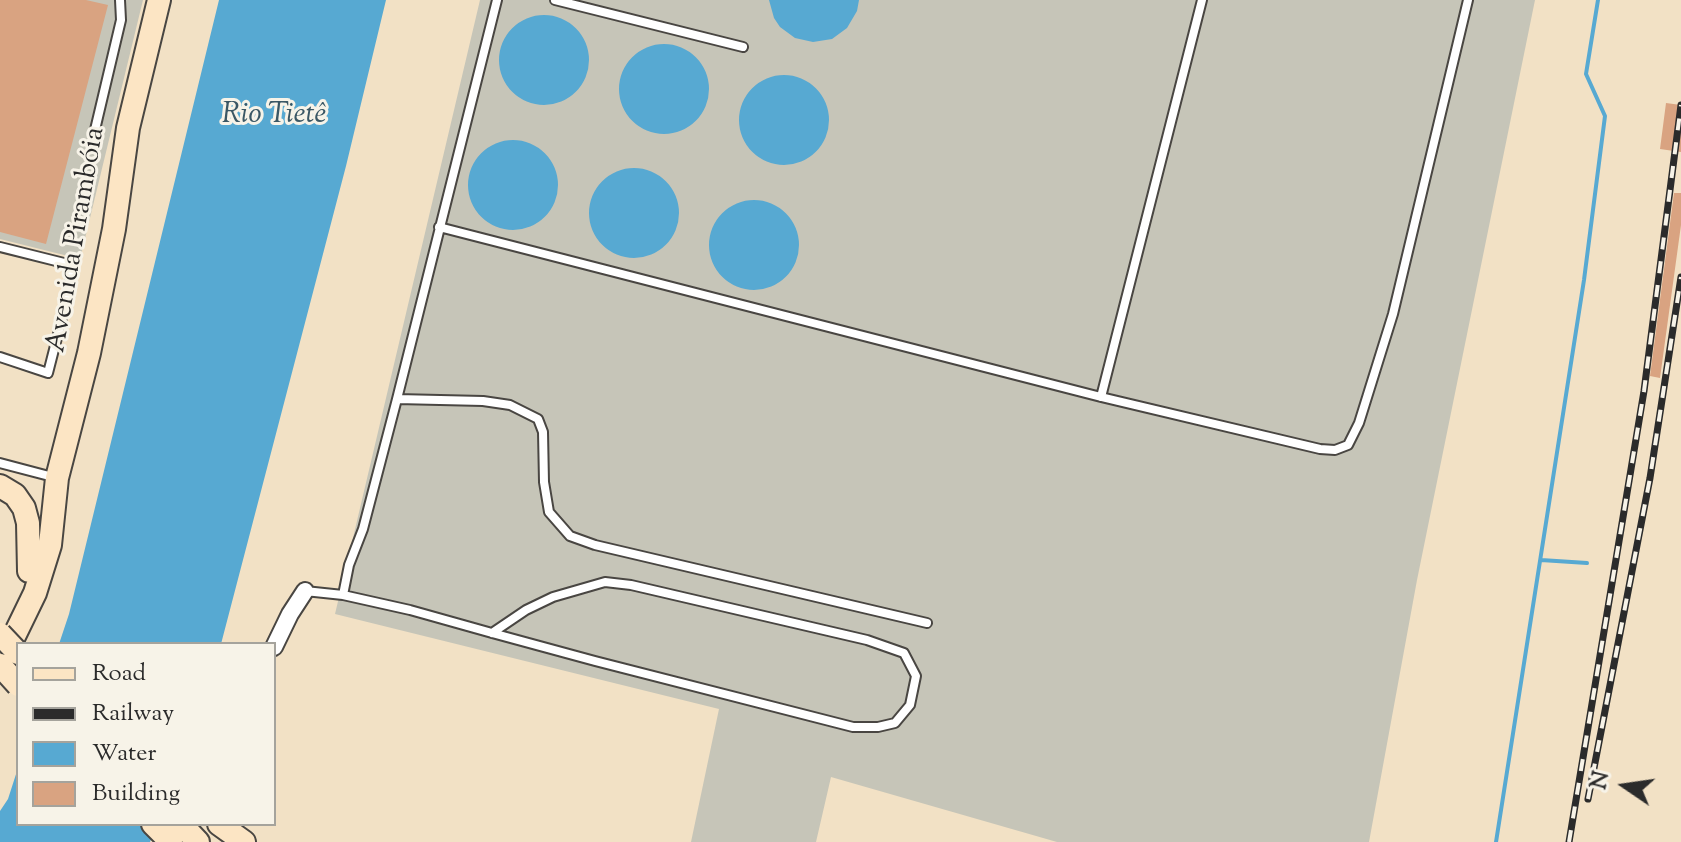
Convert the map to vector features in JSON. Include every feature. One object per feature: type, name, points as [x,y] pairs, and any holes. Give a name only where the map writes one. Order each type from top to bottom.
[{"type":"main road","name":"Avenida Pirambóia","points":[[56,484],[89,353],[114,229],[128,128],[159,0]]},
{"type":"main road","points":[[0,627],[12,610],[29,571],[56,484]]},
{"type":"main road","points":[[16,683],[0,665],[41,577],[54,526],[56,484]]},
{"type":"main road","points":[[0,486],[15,495],[24,508],[28,523],[29,571]]},
{"type":"main road","points":[[0,634],[16,651]]},
{"type":"main road","points":[[155,826],[171,842]]},
{"type":"main road","points":[[183,826],[200,842]]},
{"type":"main road","points":[[222,826],[244,842]]},
{"type":"street","points":[[276,643],[305,591]]},
{"type":"lane","points":[[94,134],[121,20],[120,0]]},
{"type":"lane","points":[[343,595],[397,399],[497,0]]},
{"type":"lane","points":[[555,0],[743,47]]},
{"type":"lane","points":[[1101,397],[1202,0]]},
{"type":"lane","points":[[439,227],[1101,397],[1335,450],[1348,445],[1359,423],[1393,314],[1468,0]]},
{"type":"lane","points":[[0,247],[64,263],[71,271],[70,287],[48,373],[0,357]]},
{"type":"lane","points":[[397,399],[483,401],[510,405],[538,419],[543,432],[544,482],[549,512],[570,536],[595,545],[927,623]]},
{"type":"lane","points":[[0,463],[56,484]]},
{"type":"lane","points":[[305,591],[343,595],[853,727],[895,723],[910,705],[916,676],[904,653],[867,640],[631,585],[605,582],[553,597],[526,610],[492,633]]},
{"type":"shaded area","points":[[0,0],[143,0],[80,259],[0,239]]},
{"type":"shaded area","points":[[480,0],[1535,0],[1417,580],[1369,842],[1057,842],[831,777],[816,842],[691,842],[719,709],[335,614]]},
{"type":"water","name":"Rio Tietê","points":[[219,0],[386,0],[346,166],[222,642],[60,642]]},
{"type":"water","points":[[769,0],[859,0],[857,11],[847,28],[832,39],[813,42],[795,38],[780,27]]},
{"type":"water","points":[[544,15],[561,18],[576,28],[586,43],[589,60],[586,77],[576,92],[561,102],[544,105],[527,102],[512,92],[502,77],[499,60],[502,43],[512,28],[527,18]]},
{"type":"water","points":[[664,44],[681,47],[696,57],[706,72],[709,89],[706,106],[696,121],[681,131],[664,134],[647,131],[632,121],[622,106],[619,89],[622,72],[632,57],[647,47]]},
{"type":"water","points":[[784,75],[801,78],[816,88],[826,103],[829,120],[826,137],[816,152],[801,162],[784,165],[767,162],[752,152],[742,137],[739,120],[742,103],[752,88],[767,78]]},
{"type":"water","points":[[513,140],[530,143],[545,153],[555,168],[558,185],[555,202],[545,217],[530,227],[513,230],[496,227],[481,217],[471,202],[468,185],[471,168],[481,153],[496,143]]},
{"type":"water","points":[[634,168],[651,171],[666,181],[676,196],[679,213],[676,230],[666,245],[651,255],[634,258],[617,255],[602,245],[592,230],[589,213],[592,196],[602,181],[617,171]]},
{"type":"water","points":[[754,200],[771,203],[786,213],[796,228],[799,245],[796,262],[786,277],[771,287],[754,290],[737,287],[722,277],[712,262],[709,245],[712,228],[722,213],[737,203]]},
{"type":"water","points":[[16,774],[16,826],[156,826],[150,842],[0,842],[0,811],[8,799]]},
{"type":"building","points":[[0,0],[86,0],[108,5],[46,244],[0,232]]},
{"type":"building","points":[[1666,103],[1681,105],[1681,152],[1660,149]]},
{"type":"building","points":[[1674,193],[1681,193],[1681,225],[1660,378],[1650,376]]},
{"type":"waterway","points":[[1496,842],[1584,280],[1605,116],[1586,74],[1598,0]]},
{"type":"waterway","points":[[1541,560],[1587,563]]},
{"type":"railway","points":[[1569,842],[1644,391],[1681,105]]},
{"type":"railway","points":[[1588,799],[1650,478],[1681,277]]}]
